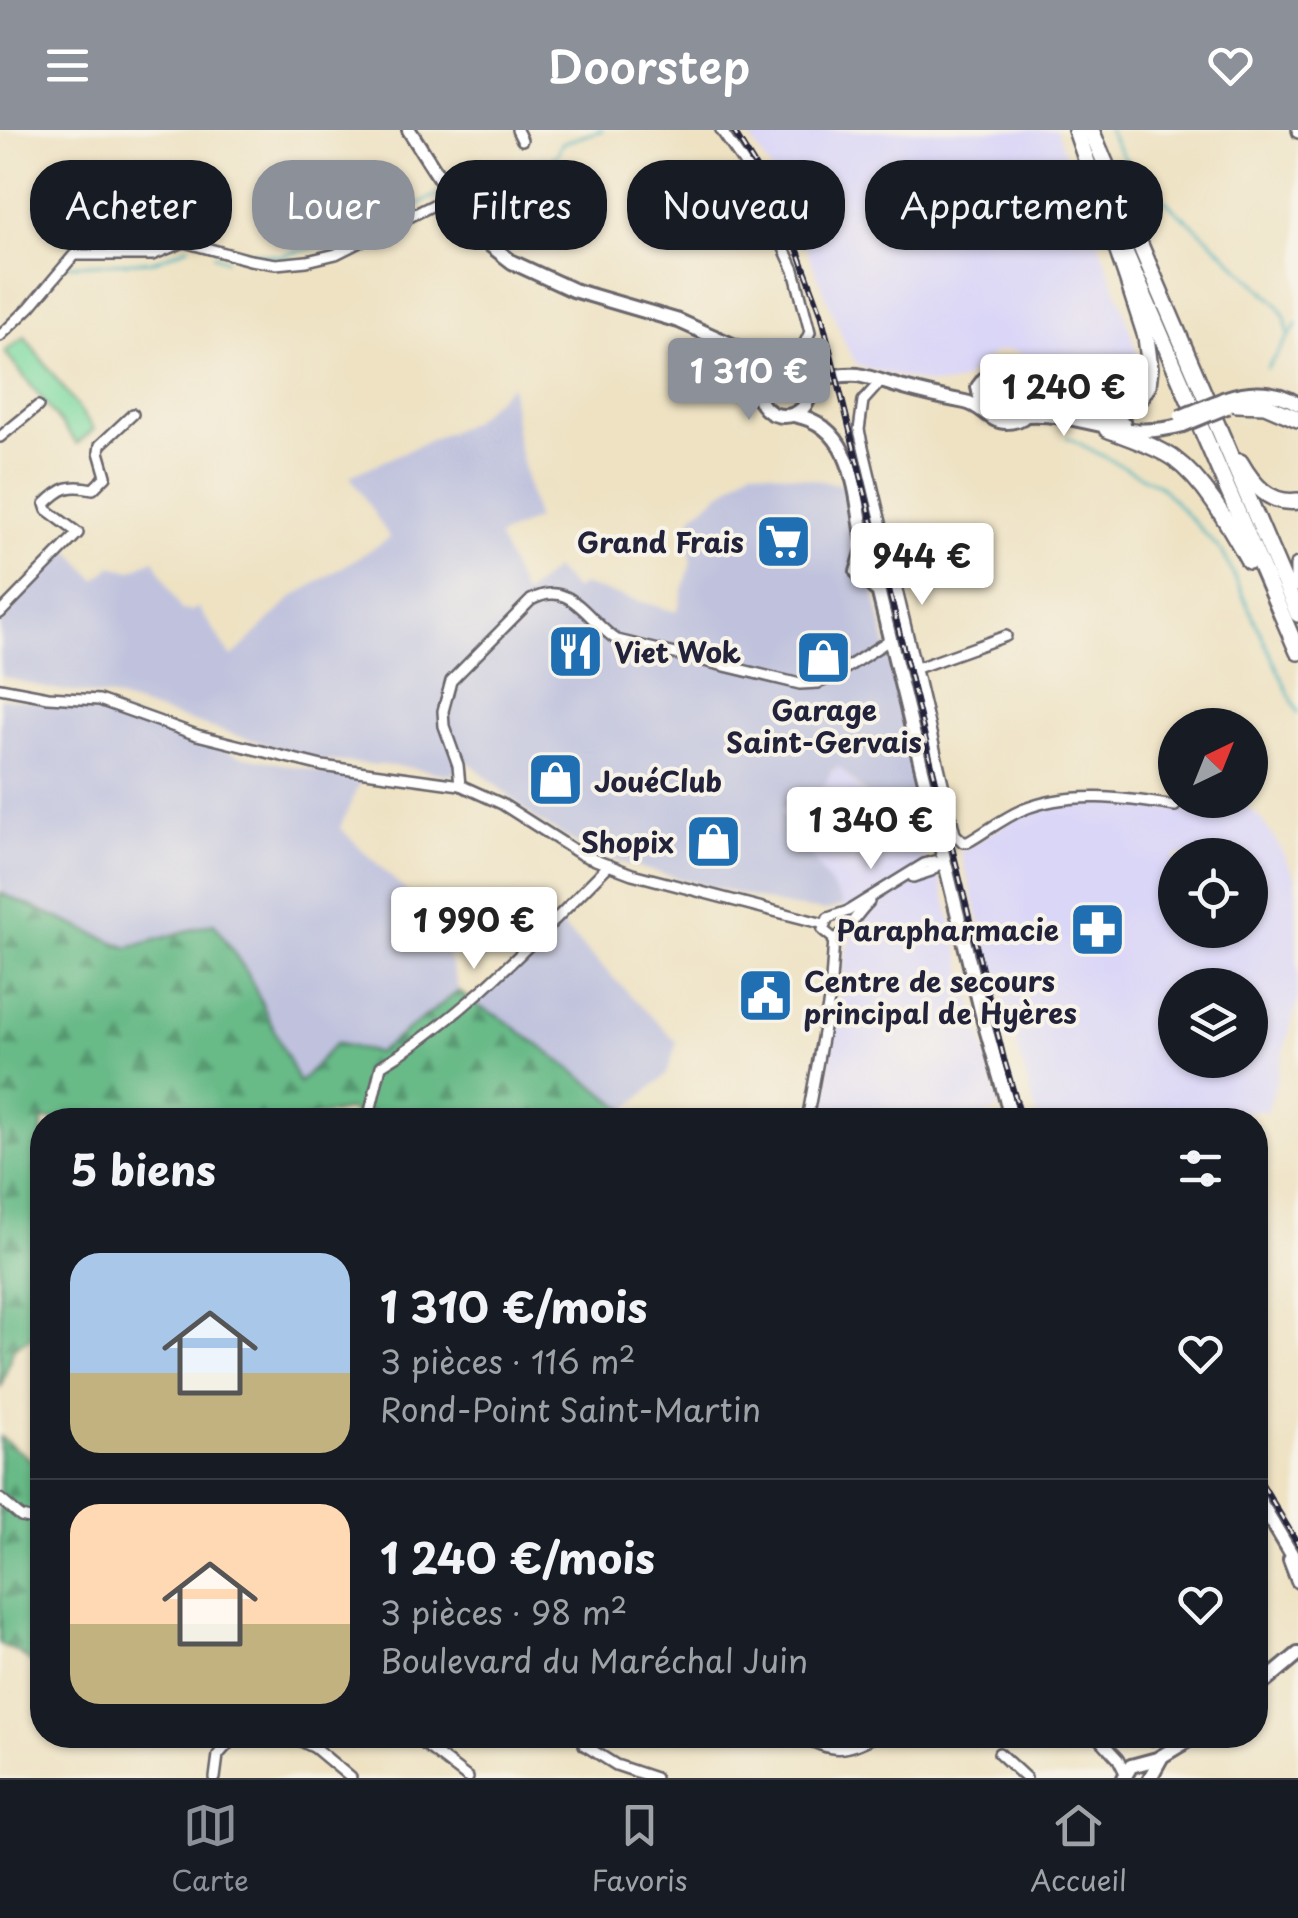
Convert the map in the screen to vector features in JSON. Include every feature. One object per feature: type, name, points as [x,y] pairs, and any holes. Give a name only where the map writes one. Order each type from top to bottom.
[{"type":"highway","points":[[1076,130],[1146,338],[1150,368],[1148,386],[1138,402],[1122,411],[1082,411]]},
{"type":"highway","points":[[1091,130],[1298,614]]},
{"type":"highway","points":[[1084,154],[1298,652]]},
{"type":"highway","points":[[1143,256],[1243,468],[1265,495],[1285,502],[1298,501]]},
{"type":"highway","points":[[1229,403],[1298,412]]},
{"type":"highway","points":[[1107,429],[1172,458],[1196,480],[1242,550],[1298,663]]},
{"type":"highway","points":[[1298,566],[1298,584]]},
{"type":"main road","points":[[409,130],[435,171]]},
{"type":"main road","points":[[498,250],[525,270],[574,290],[679,321],[803,373],[826,379],[856,375],[937,398],[975,404],[1003,422],[1025,416],[1064,417],[1107,429],[1147,433],[1229,403]]},
{"type":"main road","points":[[735,345],[752,360],[760,378],[757,392],[767,411],[818,422],[836,439],[846,456],[861,518],[866,570],[878,592],[891,640],[936,826],[939,864],[1009,1108]]},
{"type":"main road","points":[[760,378],[782,365]]},
{"type":"main road","points":[[937,398],[962,391],[992,369],[1008,366],[1023,371],[1034,390],[1056,404],[1132,425],[1182,421]]},
{"type":"main road","points":[[803,373],[818,422]]},
{"type":"main road","points":[[794,414],[826,379]]},
{"type":"main road","points":[[981,380],[978,395],[983,410]]},
{"type":"main road","points":[[1025,416],[1033,403],[1034,390]]},
{"type":"main road","points":[[1268,1515],[1298,1565]]},
{"type":"main road","points":[[1280,1534],[1298,1581]]},
{"type":"main road","points":[[1268,1680],[1298,1654]]},
{"type":"main road","points":[[1268,1682],[1298,1662]]},
{"type":"main road","points":[[1130,1772],[1175,1748]]},
{"type":"main road","points":[[1130,1772],[1151,1777],[1162,1756]]},
{"type":"street","points":[[721,130],[755,182],[794,270],[810,326],[799,356],[803,373]]},
{"type":"street","points":[[0,336],[74,255],[152,255],[184,242],[250,260],[276,264],[307,261],[336,254],[435,204]]},
{"type":"street","points":[[782,365],[799,356]]},
{"type":"street","points":[[881,381],[863,401],[859,430],[955,834],[968,842],[1027,808],[1078,799],[1101,796],[1158,804]]},
{"type":"street","points":[[0,437],[38,406]]},
{"type":"street","points":[[0,613],[78,533],[47,510],[45,504],[61,489],[72,485],[93,489],[106,476],[98,452],[100,445],[133,414]]},
{"type":"street","points":[[460,784],[458,765],[444,726],[443,711],[451,682],[532,600],[547,591],[563,594],[575,602],[599,629],[617,640],[779,681],[818,683],[891,640]]},
{"type":"street","points":[[917,668],[1006,636]]},
{"type":"street","points":[[0,688],[48,698],[99,700],[198,735],[309,763],[460,784],[502,804],[562,844],[632,874],[824,924]]},
{"type":"street","points":[[824,924],[939,864]]},
{"type":"street","points":[[834,939],[842,936],[868,903],[939,864]]},
{"type":"street","points":[[371,1108],[381,1066],[479,994],[609,865]]},
{"type":"street","points":[[834,916],[843,921],[845,930]]},
{"type":"street","points":[[824,924],[824,933],[834,939]]},
{"type":"street","points":[[809,1108],[833,971],[834,939]]},
{"type":"street","points":[[0,1500],[30,1519]]},
{"type":"street","points":[[216,1778],[218,1755],[224,1748]]},
{"type":"street","points":[[315,1748],[351,1778]]},
{"type":"street","points":[[429,1748],[468,1778]]},
{"type":"street","points":[[587,1748],[616,1765],[654,1778]]},
{"type":"street","points":[[824,1748],[849,1748]]},
{"type":"street","points":[[1109,1748],[1130,1772]]},
{"type":"street","points":[[999,1753],[1026,1778]]},
{"type":"shaded area","points":[[745,130],[1056,130],[1067,160],[865,160],[865,250],[1101,250],[1138,357],[1140,367],[1133,389],[1125,398],[1102,400],[1054,392],[1049,376],[1038,363],[1011,350],[995,352],[962,381],[947,385],[927,384],[858,366],[807,250],[845,250],[845,160],[764,160]]},
{"type":"shaded area","points":[[511,385],[517,441],[536,519],[498,537],[524,596],[554,569],[575,590],[582,585],[677,612],[691,562],[692,516],[752,468],[849,486],[929,826],[927,848],[919,854],[839,767],[831,771],[825,785],[780,811],[844,905],[826,911],[785,906],[621,863],[583,847],[537,820],[469,762],[451,775],[316,760],[112,697],[49,689],[0,676],[0,618],[69,550],[96,580],[112,566],[131,571],[154,559],[181,610],[198,607],[232,657],[293,597],[390,538],[350,476],[471,422]]},
{"type":"shaded area","points":[[0,698],[114,710],[238,755],[361,780],[340,828],[439,923],[459,991],[377,1053],[336,1043],[299,1084],[248,974],[214,923],[128,948],[0,893]]},
{"type":"shaded area","points":[[839,767],[920,854],[937,867],[1000,1108],[820,1108],[853,924],[780,810]]},
{"type":"shaded area","points":[[1112,800],[1158,807],[1158,818],[1260,818],[1296,879],[1298,1000],[1268,1111],[1035,1108],[960,852],[1020,815],[1040,808]]},
{"type":"shaded area","points":[[560,924],[677,1042],[667,1074],[628,1108],[623,1108],[502,1018],[474,1004]]},
{"type":"green space","points":[[25,337],[94,429],[77,444],[5,352]]},
{"type":"green space","points":[[0,893],[128,948],[214,923],[248,974],[299,1083],[336,1043],[377,1053],[459,991],[623,1108],[30,1108],[30,1338],[14,1347],[0,1388]]},
{"type":"green space","points":[[0,1437],[30,1459],[30,1662],[0,1645]]},
{"type":"waterway","points":[[535,160],[552,158],[562,143],[602,130]]},
{"type":"waterway","points":[[1109,130],[1139,176],[1277,304],[1285,317],[1289,337]]},
{"type":"waterway","points":[[239,251],[280,256],[342,241],[435,196]]},
{"type":"waterway","points":[[69,265],[155,261],[181,250]]},
{"type":"waterway","points":[[214,255],[226,260]]},
{"type":"waterway","points":[[1267,368],[1298,323]]},
{"type":"waterway","points":[[1067,437],[1160,486],[1223,553],[1298,713]]},
{"type":"railway","points":[[733,130],[785,215],[821,313],[1018,1108]]},
{"type":"railway","points":[[1268,1494],[1298,1544]]},
{"type":"place","name":"Grand Frais","points":[[783,541]]},
{"type":"place","name":"Viet Wok","points":[[575,651]]},
{"type":"place","name":"Garage Saint-Gervais","points":[[824,658]]},
{"type":"place","name":"JouéClub","points":[[555,780]]},
{"type":"place","name":"Shopix","points":[[713,841]]},
{"type":"place","name":"Parapharmacie","points":[[1098,929]]},
{"type":"place","name":"Centre de secours principal de Hyères","points":[[765,996]]}]
